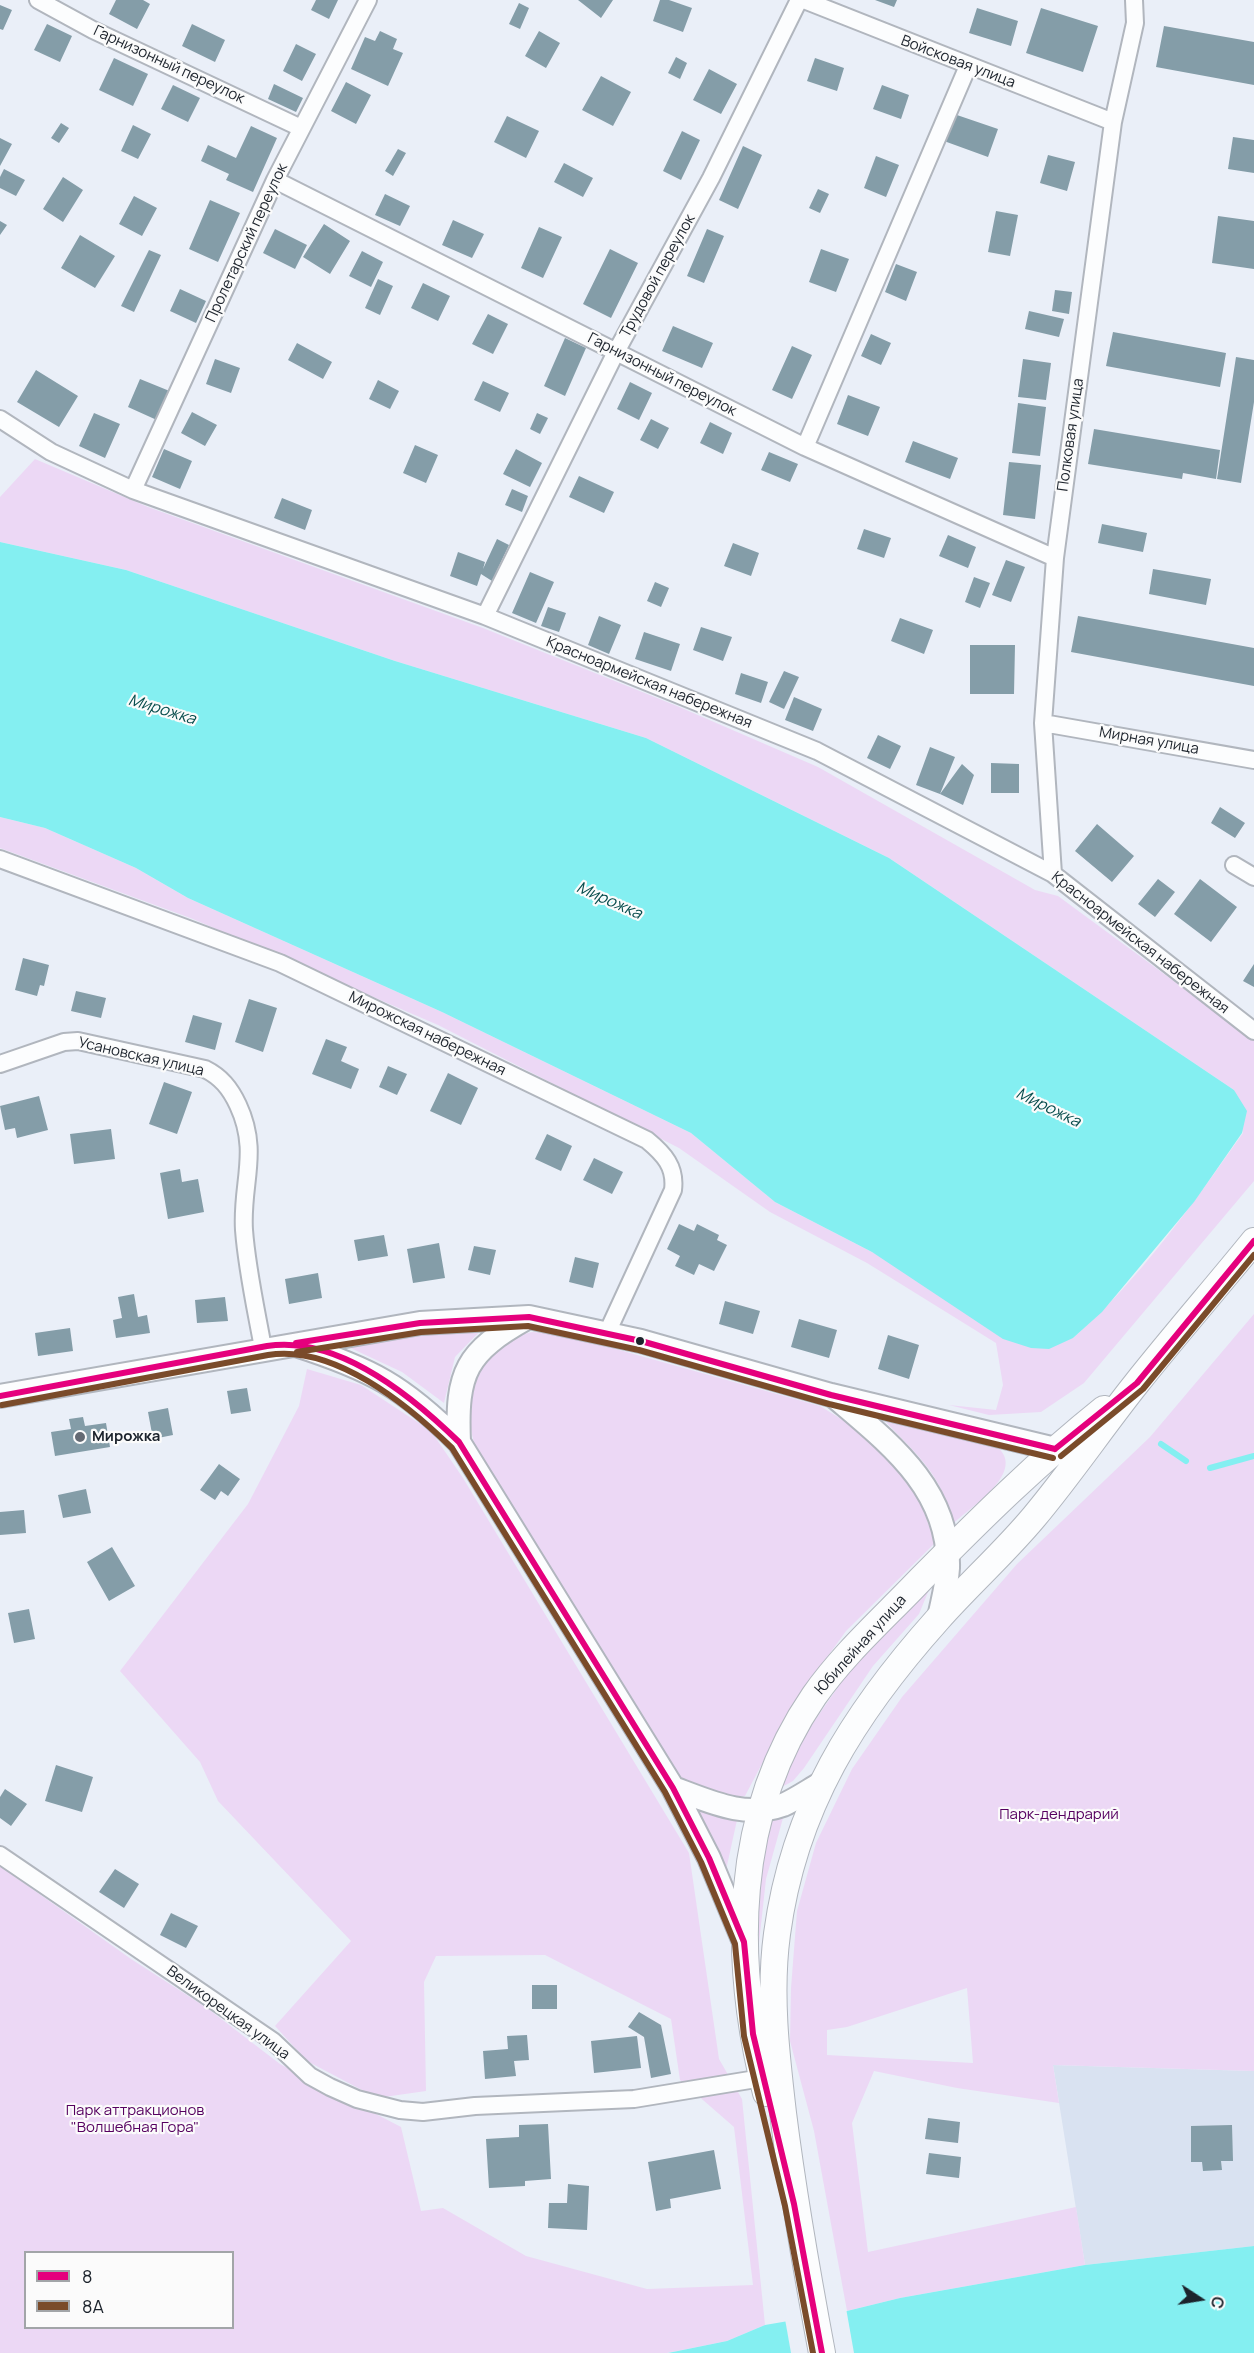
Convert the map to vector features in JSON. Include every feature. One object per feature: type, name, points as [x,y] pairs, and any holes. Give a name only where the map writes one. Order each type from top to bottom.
[{"type":"main road","name":"Юбилейная улица","points":[[794,2204],[777,2063],[774,1965],[779,1923],[791,1867],[803,1825],[820,1784],[844,1741],[888,1678],[939,1618],[1034,1517],[1137,1383],[1254,1241]]},
{"type":"main road","name":"Юбилейная улица","points":[[822,2353],[794,2204],[762,2078],[748,1999],[744,1942],[745,1890],[760,1810],[789,1736],[815,1695],[846,1657],[947,1553],[1055,1449],[1137,1383]]},
{"type":"street","name":"Гарнизонный переулок","points":[[38,0],[93,30],[302,128]]},
{"type":"street","name":"Пролетарский переулок","points":[[133,490],[275,180],[369,0]]},
{"type":"street","name":"Трудовой переулок","points":[[485,616],[616,352],[711,178],[799,0]]},
{"type":"street","name":"Войсковая улица","points":[[804,0],[1113,123]]},
{"type":"street","name":"Полковая улица","points":[[1053,874],[1043,723],[1055,558],[1113,123],[1135,23],[1134,0]]},
{"type":"street","points":[[805,447],[968,66]]},
{"type":"street","name":"Гарнизонный переулок","points":[[275,180],[805,447],[1055,558]]},
{"type":"street","name":"Красноармейская набережная","points":[[0,419],[51,452],[133,490],[485,616],[817,751],[1053,874],[1254,1031]]},
{"type":"street","name":"Мирная улица","points":[[1043,723],[1254,760]]},
{"type":"street","name":"Мирожская набережная","points":[[0,859],[280,963],[647,1140],[669,1163],[675,1177],[673,1190],[607,1333]]},
{"type":"street","points":[[1234,865],[1254,877]]},
{"type":"street","name":"Усановская улица","points":[[0,1064],[63,1042],[78,1041],[205,1069],[217,1075],[226,1084],[246,1122],[251,1148],[243,1212],[251,1286],[263,1348]]},
{"type":"street","points":[[459,1442],[458,1403],[463,1379],[478,1351],[501,1333],[529,1317]]},
{"type":"street","points":[[0,1396],[263,1348],[420,1323],[529,1317],[607,1333],[831,1395],[1055,1449]]},
{"type":"street","points":[[290,1344],[342,1360],[399,1388],[432,1415],[459,1442],[673,1788],[709,1858],[744,1942]]},
{"type":"street","points":[[831,1395],[891,1444],[915,1472],[936,1510],[947,1553],[947,1582],[939,1618]]},
{"type":"street","points":[[673,1788],[735,1810],[760,1810],[783,1805],[820,1784]]},
{"type":"street","name":"Великорецкая улица","points":[[0,1855],[19,1871],[273,2041],[310,2076],[357,2099],[382,2107],[423,2112],[475,2106],[634,2099],[762,2078]]},
{"type":"shaded area","points":[[1053,2065],[1254,2071],[1254,2246],[1085,2265]]},
{"type":"green space","points":[[35,459],[148,507],[483,628],[677,706],[818,767],[1035,890],[1058,896],[1254,1040],[1254,1181],[1084,1383],[1041,1412],[989,1415],[949,1405],[996,1410],[1003,1385],[996,1343],[867,1263],[770,1212],[679,1148],[438,1025],[193,919],[0,848],[0,817],[45,828],[136,868],[188,898],[442,1012],[691,1133],[775,1202],[872,1252],[1073,1338],[1120,1292],[1164,1241],[1243,1133],[1234,1090],[889,858],[646,738],[395,661],[126,570],[0,542],[0,497]]},
{"type":"green space","name":"Парк-дендрарий","points":[[1254,1314],[1254,2071],[1053,2065],[1059,2103],[957,2088],[874,2071],[852,2123],[868,2252],[1076,2207],[1085,2265],[900,2298],[847,2311],[814,2131],[790,2041],[791,1988],[797,1911],[816,1843],[852,1769],[902,1697],[1017,1564],[1150,1437]],"holes":[[[967,1988],[973,2063],[827,2055],[827,2030],[847,2027]]]},
{"type":"green space","points":[[485,1326],[455,1357],[444,1403],[402,1372],[340,1343]]},
{"type":"green space","points":[[532,1332],[562,1334],[820,1406],[864,1433],[896,1464],[922,1506],[935,1543],[846,1631],[794,1703],[745,1796],[718,1798],[678,1778],[474,1443],[466,1410],[469,1387],[481,1363],[512,1337]]},
{"type":"green space","name":"Парк аттракционов \"Волшебная Гора\"","points":[[307,1369],[361,1385],[431,1431],[463,1478],[689,1853],[719,2059],[742,2099],[765,2325],[727,2341],[667,2353],[0,2353],[0,1866],[131,1959],[207,2008],[280,2064],[401,2127],[421,2211],[443,2208],[526,2256],[647,2289],[753,2285],[734,2127],[680,2080],[671,2019],[545,1955],[436,1956],[424,1982],[426,2091],[377,2098],[307,2061],[275,2026],[351,1941],[218,1801],[200,1762],[120,1671],[248,1504],[299,1406]]},
{"type":"green space","points":[[885,1417],[996,1446],[1004,1456],[1005,1466],[1002,1477],[984,1498],[954,1523],[949,1517],[944,1497],[933,1475],[885,1421]]},
{"type":"green space","points":[[933,1580],[919,1614],[873,1666],[804,1768],[793,1781],[778,1789],[809,1729],[860,1655]]},
{"type":"green space","points":[[696,1809],[713,1816],[737,1820],[726,1870]]},
{"type":"green space","points":[[768,1815],[783,1818],[766,1879],[759,1943],[757,1877]]},
{"type":"water","points":[[0,542],[126,570],[395,661],[646,738],[889,858],[1234,1090],[1247,1111],[1242,1133],[1194,1202],[1102,1312],[1073,1338],[1049,1349],[1031,1348],[1003,1339],[872,1252],[775,1202],[691,1133],[442,1012],[188,898],[136,868],[45,828],[0,817]]},
{"type":"water","points":[[1254,2246],[1254,2353],[668,2353],[727,2341],[765,2325],[847,2311],[900,2298],[1085,2265]]},
{"type":"pier","points":[[846,2308],[854,2353],[791,2353],[785,2319]]},
{"type":"building","points":[[116,0],[143,0],[150,4],[137,29],[109,14]]},
{"type":"building","points":[[316,0],[338,0],[329,19],[311,10]]},
{"type":"building","points":[[578,0],[613,0],[601,18]]},
{"type":"building","points":[[660,0],[669,0],[692,8],[683,32],[653,21]]},
{"type":"building","points":[[875,0],[897,0],[894,7]]},
{"type":"building","points":[[519,3],[529,8],[520,29],[509,24]]},
{"type":"building","points":[[0,5],[12,10],[3,30],[0,29]]},
{"type":"building","points":[[977,8],[1018,21],[1011,46],[969,33]]},
{"type":"building","points":[[1041,8],[1098,26],[1083,72],[1026,53]]},
{"type":"building","points":[[47,24],[72,36],[60,62],[34,50]]},
{"type":"building","points":[[192,24],[225,40],[215,62],[182,46]]},
{"type":"building","points":[[1164,26],[1254,42],[1254,85],[1156,67]]},
{"type":"building","points":[[380,31],[397,39],[393,49],[403,53],[388,86],[351,69],[365,37],[375,41]]},
{"type":"building","points":[[539,31],[560,43],[546,68],[525,56]]},
{"type":"building","points":[[296,44],[316,54],[302,81],[283,71]]},
{"type":"building","points":[[676,57],[687,63],[680,79],[668,73]]},
{"type":"building","points":[[114,58],[148,74],[133,106],[99,90]]},
{"type":"building","points":[[815,58],[844,68],[837,91],[807,81]]},
{"type":"building","points":[[709,69],[737,84],[721,114],[693,100]]},
{"type":"building","points":[[601,76],[631,92],[613,126],[582,110]]},
{"type":"building","points":[[346,82],[371,95],[356,124],[331,111]]},
{"type":"building","points":[[274,84],[303,98],[296,112],[268,99]]},
{"type":"building","points":[[173,85],[200,98],[188,122],[161,109]]},
{"type":"building","points":[[882,85],[909,95],[901,119],[873,109]]},
{"type":"building","points":[[954,114],[998,129],[988,157],[944,141]]},
{"type":"building","points":[[507,116],[539,131],[526,158],[494,142]]},
{"type":"building","points":[[61,123],[69,128],[59,143],[51,138]]},
{"type":"building","points":[[133,125],[151,134],[138,159],[121,151]]},
{"type":"building","points":[[251,126],[277,138],[253,192],[226,180],[229,174],[201,161],[208,145],[236,158]]},
{"type":"building","points":[[682,131],[700,140],[681,180],[663,171]]},
{"type":"building","points":[[1233,137],[1254,140],[1254,173],[1228,169]]},
{"type":"building","points":[[0,138],[12,144],[0,166]]},
{"type":"building","points":[[743,146],[762,155],[738,209],[719,200]]},
{"type":"building","points":[[398,149],[406,153],[393,176],[385,171]]},
{"type":"building","points":[[1048,155],[1075,162],[1067,191],[1040,183]]},
{"type":"building","points":[[876,156],[899,165],[886,197],[864,188]]},
{"type":"building","points":[[564,163],[593,178],[583,197],[554,182]]},
{"type":"building","points":[[4,169],[25,180],[16,196],[0,188],[0,177]]},
{"type":"building","points":[[63,177],[83,190],[63,222],[43,209]]},
{"type":"building","points":[[818,189],[829,194],[820,213],[809,208]]},
{"type":"building","points":[[385,194],[410,206],[400,226],[375,215]]},
{"type":"building","points":[[134,196],[157,208],[142,236],[119,224]]},
{"type":"building","points":[[210,200],[240,213],[218,262],[189,249]]},
{"type":"building","points":[[996,211],[1018,215],[1010,256],[988,252]]},
{"type":"building","points":[[1218,216],[1254,221],[1254,269],[1212,263]]},
{"type":"building","points":[[453,220],[484,234],[472,258],[442,245]]},
{"type":"building","points":[[0,221],[7,225],[0,235]]},
{"type":"building","points":[[324,224],[350,241],[330,274],[303,257]]},
{"type":"building","points":[[539,227],[562,237],[543,278],[521,268]]},
{"type":"building","points":[[275,229],[307,245],[295,269],[263,253]]},
{"type":"building","points":[[707,229],[724,236],[704,283],[687,276]]},
{"type":"building","points":[[80,235],[115,256],[95,288],[61,268]]},
{"type":"building","points":[[610,249],[638,263],[611,318],[583,304]]},
{"type":"building","points":[[821,249],[849,259],[836,292],[809,282]]},
{"type":"building","points":[[149,250],[161,255],[134,312],[121,306]]},
{"type":"building","points":[[362,251],[383,262],[371,287],[349,276]]},
{"type":"building","points":[[896,264],[917,272],[906,301],[885,292]]},
{"type":"building","points":[[378,279],[393,286],[380,315],[365,308]]},
{"type":"building","points":[[423,283],[450,296],[438,321],[411,308]]},
{"type":"building","points":[[180,289],[206,301],[196,323],[170,311]]},
{"type":"building","points":[[1055,290],[1072,292],[1069,314],[1052,311]]},
{"type":"building","points":[[1029,311],[1064,319],[1059,337],[1025,329]]},
{"type":"building","points":[[488,314],[508,324],[493,354],[472,344]]},
{"type":"building","points":[[673,326],[713,343],[702,368],[662,351]]},
{"type":"building","points":[[1113,332],[1226,353],[1220,387],[1106,366]]},
{"type":"building","points":[[871,334],[891,343],[881,365],[861,356]]},
{"type":"building","points":[[565,338],[586,348],[565,396],[544,386]]},
{"type":"building","points":[[297,343],[332,362],[323,379],[288,360]]},
{"type":"building","points":[[792,346],[812,355],[792,399],[772,390]]},
{"type":"building","points":[[1236,357],[1254,360],[1254,402],[1241,483],[1217,479]]},
{"type":"building","points":[[215,359],[240,368],[231,393],[206,384]]},
{"type":"building","points":[[1023,359],[1051,363],[1046,400],[1018,397]]},
{"type":"building","points":[[36,370],[78,396],[59,427],[17,402]]},
{"type":"building","points":[[140,379],[172,392],[159,421],[128,407]]},
{"type":"building","points":[[378,380],[399,391],[390,409],[369,399]]},
{"type":"building","points":[[483,381],[509,393],[500,412],[474,400]]},
{"type":"building","points":[[630,382],[652,393],[639,420],[617,409]]},
{"type":"building","points":[[848,395],[880,407],[868,436],[837,424]]},
{"type":"building","points":[[1018,403],[1046,407],[1040,456],[1012,453]]},
{"type":"building","points":[[192,412],[217,425],[205,446],[181,433]]},
{"type":"building","points":[[94,413],[120,424],[105,458],[79,446]]},
{"type":"building","points":[[537,413],[548,418],[540,434],[530,429]]},
{"type":"building","points":[[651,419],[669,428],[658,449],[640,440]]},
{"type":"building","points":[[710,422],[732,433],[723,454],[700,443]]},
{"type":"building","points":[[1094,429],[1220,450],[1216,479],[1183,473],[1182,479],[1088,464]]},
{"type":"building","points":[[913,441],[958,458],[950,479],[905,462]]},
{"type":"building","points":[[415,445],[438,455],[426,483],[403,473]]},
{"type":"building","points":[[164,449],[192,461],[180,489],[152,477]]},
{"type":"building","points":[[516,449],[542,463],[530,487],[503,474]]},
{"type":"building","points":[[769,452],[798,464],[790,482],[761,470]]},
{"type":"building","points":[[1009,462],[1041,465],[1035,519],[1003,515]]},
{"type":"building","points":[[579,476],[614,492],[604,513],[569,497]]},
{"type":"building","points":[[512,489],[528,496],[522,512],[505,505]]},
{"type":"building","points":[[282,498],[312,510],[305,530],[274,518]]},
{"type":"building","points":[[1102,524],[1147,533],[1143,552],[1098,543]]},
{"type":"building","points":[[864,529],[891,538],[884,558],[857,549]]},
{"type":"building","points":[[948,535],[976,547],[968,568],[939,556]]},
{"type":"building","points":[[497,539],[509,545],[492,581],[481,574],[477,586],[450,576],[458,552],[485,562],[483,569]]},
{"type":"building","points":[[733,543],[759,553],[751,576],[724,566]]},
{"type":"building","points":[[1006,560],[1025,567],[1011,602],[992,595]]},
{"type":"building","points":[[1153,569],[1211,579],[1206,605],[1149,594]]},
{"type":"building","points":[[530,572],[554,582],[536,623],[512,613]]},
{"type":"building","points":[[974,577],[990,583],[980,608],[965,602]]},
{"type":"building","points":[[655,582],[669,588],[661,607],[647,601]]},
{"type":"building","points":[[548,607],[566,613],[559,632],[541,626]]},
{"type":"building","points":[[599,616],[621,625],[609,654],[588,645]]},
{"type":"building","points":[[1078,616],[1254,648],[1254,686],[1071,652]]},
{"type":"building","points":[[900,618],[933,630],[924,654],[891,641]]},
{"type":"building","points":[[701,627],[732,637],[723,661],[693,650]]},
{"type":"building","points":[[644,632],[680,644],[671,671],[635,659]]},
{"type":"building","points":[[970,645],[1015,645],[1014,694],[970,694]]},
{"type":"building","points":[[784,671],[799,677],[784,709],[769,702]]},
{"type":"building","points":[[741,673],[768,682],[761,703],[735,694]]},
{"type":"building","points":[[794,697],[822,709],[813,731],[785,720]]},
{"type":"building","points":[[878,735],[901,746],[890,769],[867,758]]},
{"type":"building","points":[[930,747],[955,757],[940,794],[916,785]]},
{"type":"building","points":[[991,763],[1019,764],[1019,793],[991,793]]},
{"type":"building","points":[[962,764],[974,775],[963,805],[940,794]]},
{"type":"building","points":[[1220,807],[1245,823],[1235,838],[1211,823]]},
{"type":"building","points":[[1097,824],[1134,856],[1112,882],[1075,851]]},
{"type":"building","points":[[1158,879],[1175,892],[1155,917],[1138,904]]},
{"type":"building","points":[[1200,879],[1237,907],[1211,942],[1174,914]]},
{"type":"building","points":[[23,958],[49,965],[44,986],[40,985],[37,996],[15,990]]},
{"type":"building","points":[[1254,964],[1254,987],[1243,981]]},
{"type":"building","points":[[76,991],[106,998],[101,1018],[71,1011]]},
{"type":"building","points":[[249,999],[277,1008],[263,1052],[235,1042]]},
{"type":"building","points":[[193,1015],[222,1023],[215,1050],[185,1042]]},
{"type":"building","points":[[326,1039],[347,1047],[341,1061],[359,1069],[351,1089],[312,1074]]},
{"type":"building","points":[[388,1066],[407,1074],[397,1095],[379,1087]]},
{"type":"building","points":[[448,1073],[478,1088],[461,1125],[430,1111]]},
{"type":"building","points":[[164,1082],[192,1092],[177,1134],[149,1124]]},
{"type":"building","points":[[39,1096],[48,1130],[17,1138],[15,1128],[5,1130],[0,1106]]},
{"type":"building","points":[[111,1129],[115,1159],[74,1164],[70,1134]]},
{"type":"building","points":[[547,1134],[572,1146],[561,1171],[535,1159]]},
{"type":"building","points":[[594,1158],[623,1172],[612,1194],[583,1180]]},
{"type":"building","points":[[180,1169],[182,1182],[198,1179],[204,1212],[168,1219],[160,1173]]},
{"type":"building","points":[[679,1224],[694,1231],[697,1224],[719,1235],[717,1240],[727,1245],[714,1271],[699,1264],[694,1275],[675,1266],[680,1256],[667,1249]]},
{"type":"building","points":[[384,1235],[388,1256],[358,1261],[354,1240]]},
{"type":"building","points":[[439,1243],[445,1278],[413,1283],[407,1249]]},
{"type":"building","points":[[474,1246],[496,1250],[490,1275],[468,1270]]},
{"type":"building","points":[[575,1257],[599,1263],[593,1288],[569,1282]]},
{"type":"building","points":[[318,1273],[322,1298],[289,1304],[285,1279]]},
{"type":"building","points":[[134,1294],[138,1317],[147,1315],[150,1333],[116,1338],[113,1320],[122,1318],[118,1297]]},
{"type":"building","points":[[225,1297],[228,1321],[197,1323],[195,1300]]},
{"type":"building","points":[[725,1301],[760,1311],[753,1334],[719,1324]]},
{"type":"building","points":[[799,1319],[837,1330],[829,1358],[791,1347]]},
{"type":"building","points":[[70,1328],[73,1351],[38,1356],[35,1333]]},
{"type":"building","points":[[888,1335],[919,1345],[909,1379],[878,1369]]},
{"type":"building","points":[[247,1388],[251,1411],[231,1414],[227,1391]]},
{"type":"building","points":[[168,1408],[173,1435],[153,1439],[148,1412]]},
{"type":"building","points":[[83,1417],[85,1426],[106,1423],[110,1447],[55,1456],[51,1432],[71,1429],[69,1419]]},
{"type":"building","points":[[219,1464],[240,1479],[228,1496],[221,1491],[215,1500],[200,1490]]},
{"type":"building","points":[[86,1489],[91,1513],[63,1518],[58,1495]]},
{"type":"building","points":[[24,1510],[26,1533],[0,1535],[0,1512]]},
{"type":"building","points":[[112,1547],[135,1586],[109,1601],[87,1562]]},
{"type":"building","points":[[29,1609],[35,1639],[14,1643],[8,1613]]},
{"type":"building","points":[[56,1765],[93,1777],[82,1812],[45,1801]]},
{"type":"building","points":[[5,1789],[27,1804],[11,1826],[0,1818],[0,1797]]},
{"type":"building","points":[[115,1869],[139,1884],[124,1908],[99,1892]]},
{"type":"building","points":[[171,1913],[198,1926],[186,1948],[160,1935]]},
{"type":"building","points":[[532,1985],[557,1985],[557,2009],[532,2009]]},
{"type":"building","points":[[639,2012],[661,2025],[671,2074],[651,2078],[644,2037],[628,2027]]},
{"type":"building","points":[[527,2035],[529,2060],[514,2061],[516,2076],[485,2079],[483,2051],[508,2049],[507,2036]]},
{"type":"building","points":[[637,2036],[641,2068],[594,2073],[591,2041]]},
{"type":"building","points":[[928,2118],[960,2122],[958,2143],[925,2139]]},
{"type":"building","points":[[548,2124],[551,2179],[525,2181],[525,2186],[489,2188],[486,2139],[519,2137],[519,2125]]},
{"type":"building","points":[[1232,2125],[1233,2161],[1221,2161],[1222,2170],[1203,2171],[1202,2162],[1191,2162],[1191,2126]]},
{"type":"building","points":[[714,2150],[721,2189],[670,2199],[671,2208],[656,2211],[648,2162]]},
{"type":"building","points":[[929,2153],[961,2157],[959,2178],[926,2174]]},
{"type":"building","points":[[568,2184],[589,2186],[587,2230],[548,2228],[549,2203],[567,2203]]},
{"type":"waterway","points":[[1161,1444],[1186,1461]]},
{"type":"waterway","points":[[1210,1468],[1254,1456]]},
{"type":"transit line","name":"8","points":[[1055,1449],[1137,1383],[1254,1241]]},
{"type":"transit line","name":"8А","points":[[1061,1456],[1143,1389],[1254,1255]]},
{"type":"transit line","name":"8","points":[[296,1343],[420,1323],[529,1317],[641,1341],[831,1395],[1055,1449]]},
{"type":"transit line","name":"8А","points":[[297,1352],[421,1332],[528,1326],[639,1350],[829,1404],[1053,1458]]},
{"type":"transit line","name":"8","points":[[0,1396],[267,1346],[293,1345],[320,1350],[346,1359],[372,1373],[419,1406],[459,1442],[673,1788],[709,1858],[744,1942],[753,2034],[794,2204],[822,2353]]},
{"type":"transit line","name":"8А","points":[[2,1405],[268,1355],[293,1354],[344,1368],[368,1381],[414,1414],[452,1448],[665,1792],[701,1862],[735,1944],[744,2036],[785,2206],[813,2353]]},
{"type":"place","name":"Мирожка","points":[[80,1437]]}]
